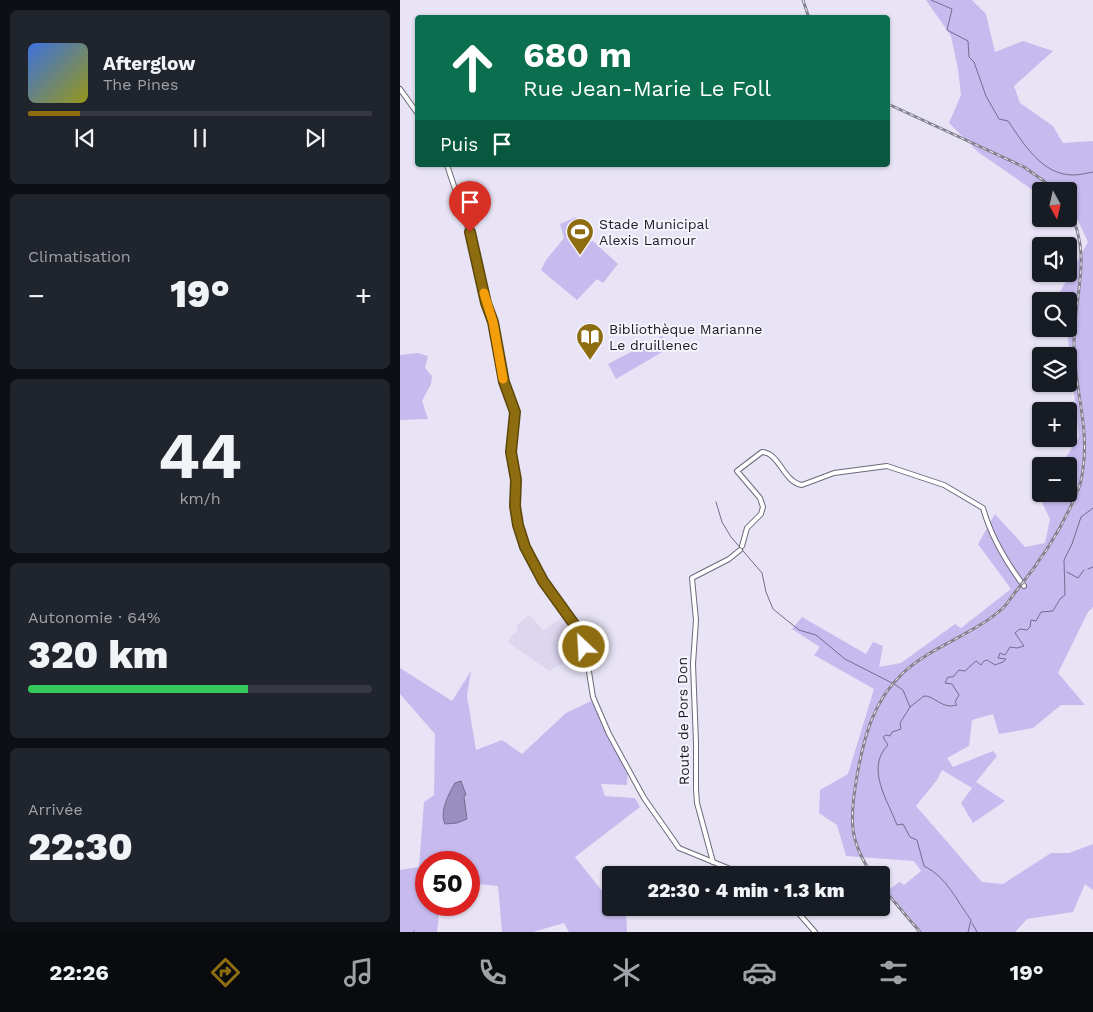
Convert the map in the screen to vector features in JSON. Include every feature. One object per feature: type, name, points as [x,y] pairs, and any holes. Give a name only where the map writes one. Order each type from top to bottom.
[{"type":"main road","points":[[400,89],[415,110]]},
{"type":"main road","points":[[448,167],[475,249],[486,303],[493,322],[504,382],[515,412],[512,455],[516,480],[515,506],[518,525],[525,547],[543,581],[571,622],[575,631],[574,636],[578,636],[583,642],[593,697],[609,734],[644,798],[679,848],[723,866]]},
{"type":"main road","name":"Route de Pors Don","points":[[713,862],[697,803],[693,664],[696,620],[692,578],[729,559],[741,548],[747,528],[761,514],[763,507],[760,498],[737,471],[764,452],[772,456],[790,480],[798,484],[807,484],[834,473],[882,466],[944,485],[983,508],[989,527],[1010,567],[1024,586]]},
{"type":"main road","points":[[801,916],[816,932]]},
{"type":"shaded area","points":[[926,0],[972,0],[986,14],[995,52],[1023,41],[1053,51],[1014,86],[1020,103],[1053,126],[1063,143],[1093,141],[1093,607],[1088,612],[1058,673],[1085,705],[1061,705],[1033,728],[999,734],[993,714],[972,720],[969,746],[947,758],[953,767],[993,751],[997,756],[976,782],[1005,801],[973,823],[961,803],[972,788],[942,770],[937,780],[916,806],[982,882],[1003,884],[1051,853],[1069,853],[1093,844],[1093,890],[1085,884],[1073,912],[1027,919],[1015,932],[917,932],[914,922],[890,894],[890,889],[899,882],[904,885],[921,871],[914,861],[846,856],[837,825],[819,813],[820,790],[848,774],[874,689],[814,655],[820,647],[792,629],[802,617],[866,654],[873,642],[883,646],[879,667],[901,663],[955,624],[961,628],[1011,589],[978,544],[995,514],[1025,547],[1045,543],[1050,519],[1042,502],[1077,502],[1077,457],[1066,457],[1073,447],[1077,447],[1079,437],[1077,402],[1075,402],[1074,392],[1077,392],[1077,347],[1069,347],[1068,337],[1077,337],[1077,292],[1060,292],[1066,282],[1077,282],[1077,262],[1088,242],[1078,220],[1078,182],[1032,182],[1032,190],[978,152],[949,123],[961,95],[951,36]]},
{"type":"shaded area","name":"Stade Municipal Alexis Lamour","points":[[576,217],[587,242],[593,241],[618,264],[603,283],[597,279],[577,300],[541,270],[546,260],[564,238],[560,224]]},
{"type":"shaded area","points":[[662,336],[669,348],[616,379],[608,364]]},
{"type":"shaded area","points":[[418,353],[428,356],[425,368],[432,376],[431,384],[422,401],[428,419],[400,420],[400,355]]},
{"type":"shaded area","points":[[529,615],[543,630],[562,617],[566,618],[571,627],[573,638],[578,639],[583,648],[581,653],[549,671],[508,642],[518,630],[516,626]]},
{"type":"shaded area","points":[[400,668],[452,701],[471,671],[467,696],[476,750],[502,740],[522,754],[566,713],[591,701],[628,765],[627,785],[601,784],[605,796],[635,798],[640,807],[575,857],[602,891],[602,916],[626,916],[627,932],[569,932],[564,923],[533,932],[502,932],[498,886],[480,884],[480,851],[420,851],[424,802],[434,795],[435,734],[400,694]],"holes":[[[455,783],[466,795],[464,800],[444,816],[445,802]]]},
{"type":"shaded area","points":[[461,781],[466,795],[464,797],[467,819],[457,823],[445,824],[443,819],[444,808],[455,783]]},
{"type":"shaded area","points":[[415,868],[415,916],[439,916],[437,932],[400,932],[400,870]]},
{"type":"waterway","points":[[931,0],[952,9],[947,30],[968,41],[969,57],[974,62],[986,96],[999,119],[1008,121],[1035,157],[1052,170],[1062,174],[1073,175],[1093,172]]},
{"type":"waterway","points":[[716,502],[722,522],[731,537],[762,573],[766,592],[773,609],[799,630],[816,635],[845,659],[892,683]]},
{"type":"waterway","points":[[968,932],[971,920],[939,876],[924,866],[917,840],[910,837],[903,824],[897,825],[880,785],[878,774],[881,754],[888,745],[883,737],[886,735],[890,736],[892,732],[901,729],[900,723],[910,707],[924,696],[928,696],[947,706],[957,705],[955,702],[959,695],[952,684],[945,683],[948,677],[953,677],[959,670],[965,671],[976,661],[981,665],[987,660],[995,665],[1003,662],[1006,659],[998,658],[1000,653],[1005,655],[1010,647],[1024,646],[1015,633],[1020,629],[1027,630],[1030,627],[1031,620],[1036,621],[1041,612],[1053,611],[1060,599],[1065,595],[1064,560],[1072,544],[1081,517],[1093,508]]},
{"type":"waterway","points":[[1088,569],[1093,567]]},
{"type":"waterway","points":[[1067,572],[1078,578],[1084,570]]},
{"type":"waterway","points":[[894,684],[903,690],[910,707]]},
{"type":"waterway","points":[[972,923],[977,932]]},
{"type":"railway","points":[[803,0],[808,15]]},
{"type":"railway","points":[[890,105],[1024,167],[1045,182]]},
{"type":"railway","points":[[867,866],[854,835],[853,802],[863,747],[871,720],[884,695],[903,673],[914,664],[979,626],[1005,606],[1036,566],[1053,540],[1080,485],[1085,447],[1074,342],[1081,259],[1076,228]]},
{"type":"railway","points":[[890,897],[920,932]]},
{"type":"slow traffic","points":[[484,293],[493,322],[503,379]]},
{"type":"place","name":"Stade Municipal Alexis Lamour","points":[[580,256]]},
{"type":"place","name":"Bibliothèque Marianne Le druillenec","points":[[590,361]]},
{"type":"route","points":[[470,232],[486,303],[493,322],[504,382],[515,412],[511,452],[516,480],[515,506],[518,525],[525,547],[543,581],[576,630],[579,631],[584,647]]}]
